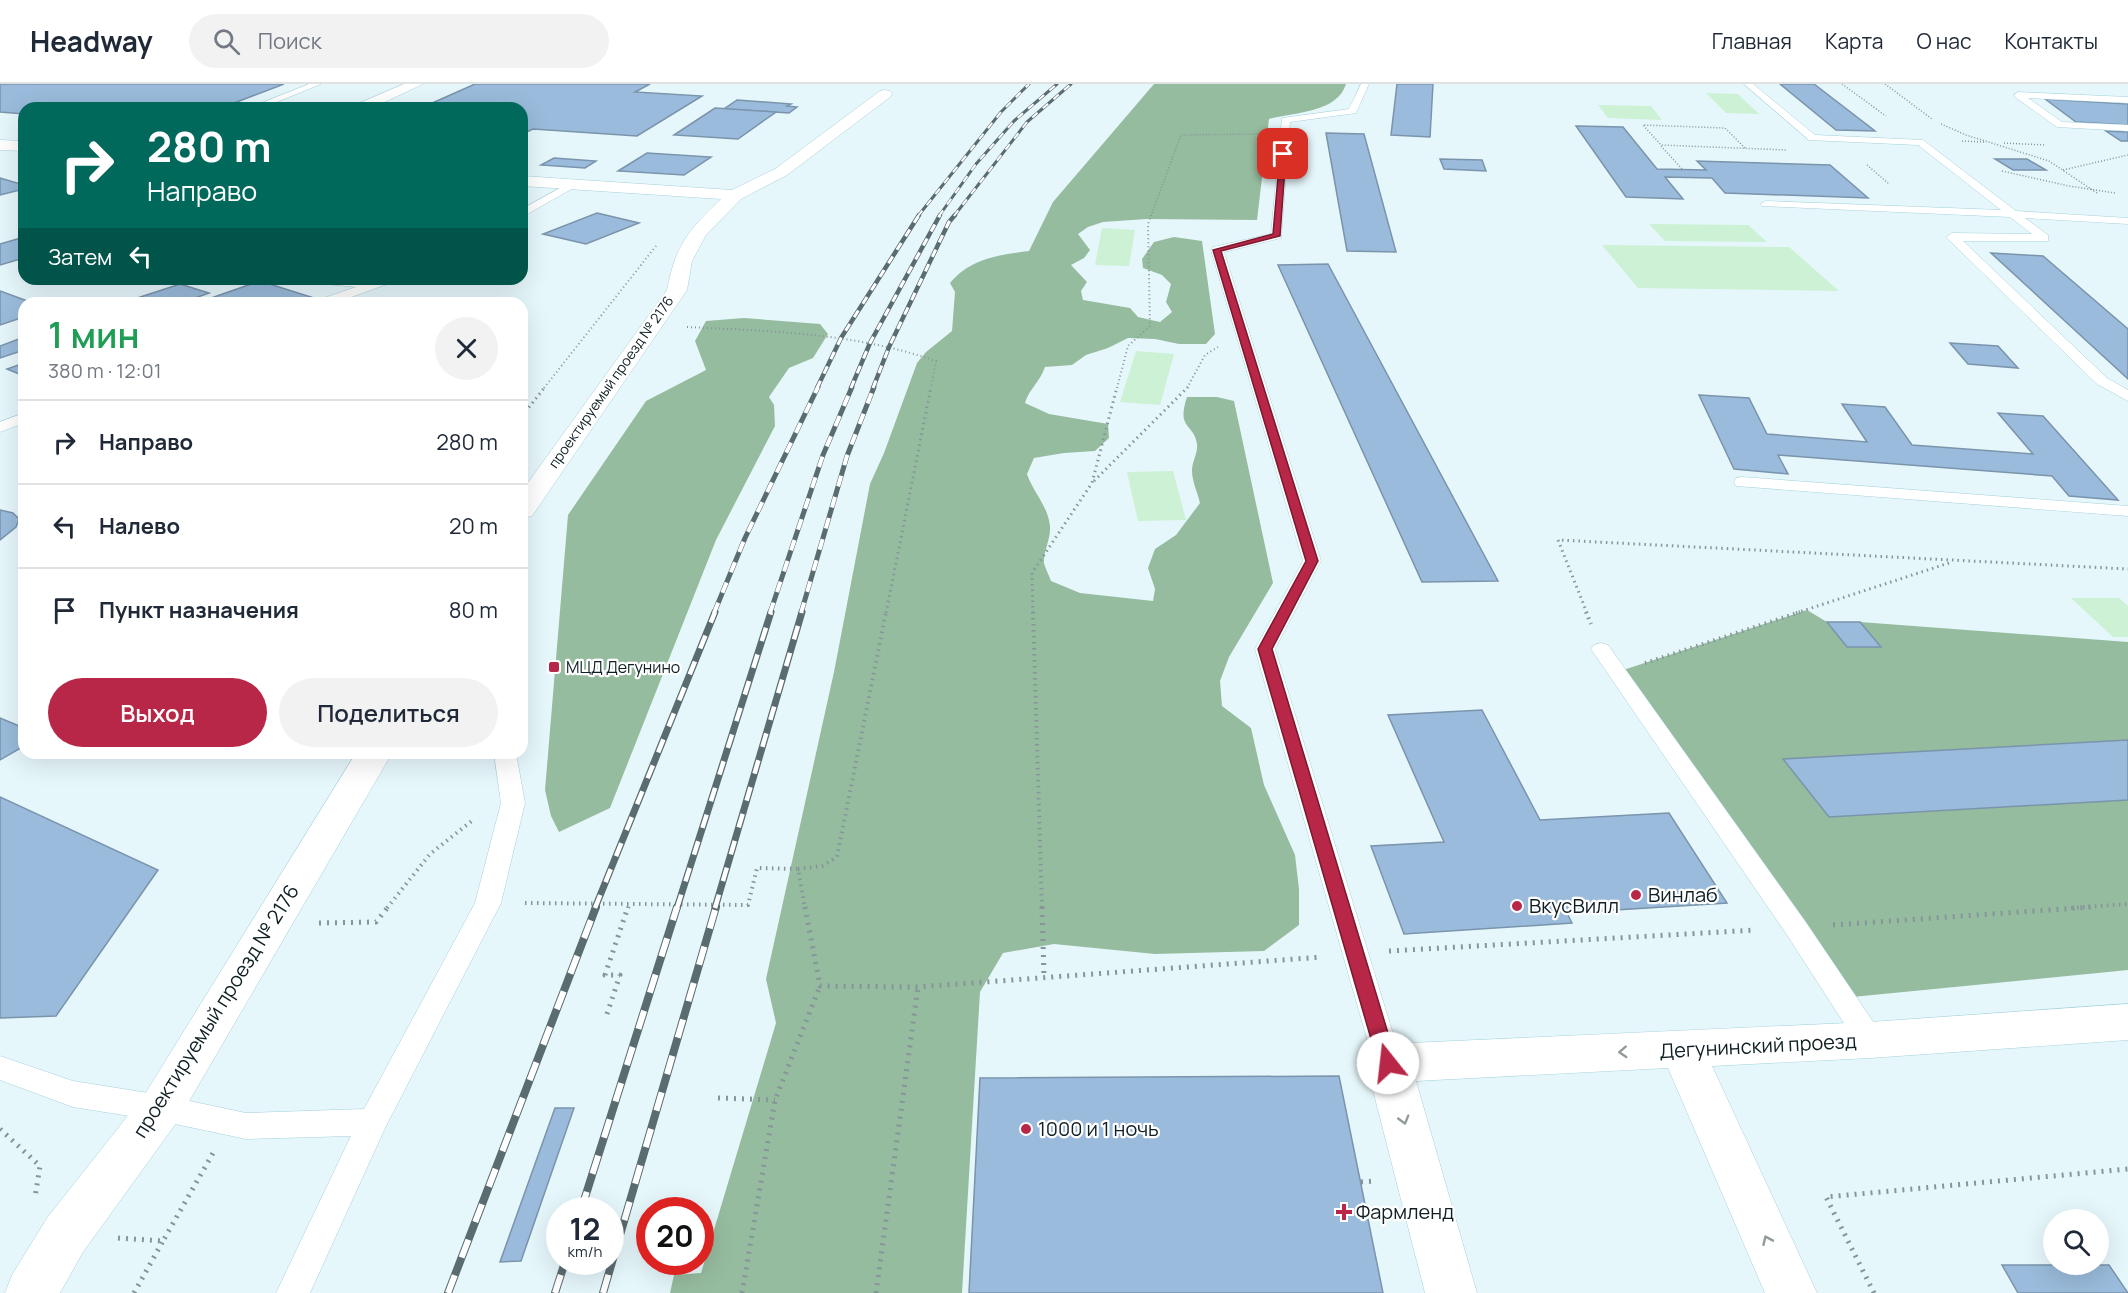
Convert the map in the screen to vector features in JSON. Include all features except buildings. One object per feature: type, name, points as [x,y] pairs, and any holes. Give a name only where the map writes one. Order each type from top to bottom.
[{"type":"street","points":[[374,102],[416,84]]},
{"type":"street","points":[[528,181],[735,195],[780,172],[885,94]]},
{"type":"street","name":"проектируемый проезд № 2176","points":[[528,501],[677,290],[682,261],[699,232],[735,195]]},
{"type":"street","name":"проектируемый проезд № 2176","points":[[31,1293],[65,1235],[161,1108],[370,759]]},
{"type":"street","name":"Дегунинский проезд","points":[[1388,1063],[1870,1040],[2128,1022]]},
{"type":"street","points":[[1682,1050],[1791,1293]]},
{"type":"street","points":[[1388,1063],[1451,1293]]},
{"type":"lane","points":[[270,102],[317,84]]},
{"type":"lane","points":[[1365,84],[1353,111],[1285,120],[1277,236],[1217,250],[1312,561],[1265,649],[1388,1063]]},
{"type":"lane","points":[[1748,84],[1812,138],[1920,142],[2044,238],[1952,237],[2102,381],[2128,396]]},
{"type":"lane","points":[[2128,100],[2018,94],[2060,125],[2128,128]]},
{"type":"lane","points":[[528,210],[573,184]]},
{"type":"lane","points":[[1766,204],[2128,221]]},
{"type":"lane","points":[[339,297],[372,285]]},
{"type":"lane","points":[[0,427],[18,420]]},
{"type":"lane","points":[[1742,482],[2128,511]]},
{"type":"lane","points":[[1601,649],[1796,928],[1870,1040]]},
{"type":"lane","points":[[293,1293],[373,1122],[488,903],[513,803],[506,759]]},
{"type":"lane","points":[[0,1068],[73,1094],[161,1108],[246,1126],[373,1122]]},
{"type":"path","points":[[1842,84],[1920,142]]},
{"type":"path","points":[[1886,84],[1930,118],[1954,131],[2045,159],[2100,195]]},
{"type":"path","points":[[1683,170],[1643,125],[1725,128],[1745,148]]},
{"type":"path","points":[[1092,483],[1128,346],[1150,327],[1148,224],[1181,135],[1284,134]]},
{"type":"path","points":[[1661,145],[1793,150]]},
{"type":"path","points":[[2062,170],[2128,155]]},
{"type":"path","points":[[1941,157],[2118,193]]},
{"type":"path","points":[[1861,160],[1919,210]]},
{"type":"path","points":[[528,408],[689,202],[700,193]]},
{"type":"path","points":[[525,903],[748,905],[757,868],[798,869],[822,866],[837,857],[936,361],[915,352],[841,338],[651,324]]},
{"type":"path","points":[[1044,976],[1032,573],[1092,483],[1187,388],[1205,355],[1221,345],[1244,341]]},
{"type":"path","points":[[1601,649],[1558,540],[1952,562],[2128,569]]},
{"type":"path","points":[[1617,672],[1952,562]]},
{"type":"path","points":[[270,923],[376,922],[430,854],[487,808],[513,803]]},
{"type":"path","points":[[742,1293],[775,1100],[820,986],[798,869]]},
{"type":"path","points":[[607,1014],[620,975],[605,975],[629,904]]},
{"type":"path","points":[[820,986],[918,987],[1356,954],[1796,928],[2128,904]]},
{"type":"path","points":[[876,1293],[918,987]]},
{"type":"path","points":[[718,1098],[775,1100]]},
{"type":"path","points":[[1874,1293],[1826,1197],[2128,1169]]},
{"type":"path","points":[[134,1293],[163,1241]]},
{"type":"green space","points":[[1154,84],[1346,84],[1341,94],[1325,106],[1269,119],[1257,220],[1147,219],[1103,222],[1088,227],[1078,234],[1090,250],[1084,258],[1071,265],[1087,282],[1081,291],[1083,300],[1130,308],[1138,317],[1160,322],[1172,312],[1166,302],[1171,284],[1162,275],[1143,268],[1142,259],[1154,242],[1174,237],[1202,241],[1215,334],[1206,344],[1179,344],[1155,339],[1128,338],[1086,355],[1072,365],[1045,367],[1025,403],[1049,414],[1108,424],[1109,438],[1095,451],[1034,458],[1027,474],[1049,519],[1050,531],[1044,563],[1051,581],[1080,593],[1153,601],[1155,589],[1148,568],[1155,549],[1176,535],[1200,503],[1192,471],[1197,444],[1184,415],[1187,397],[1217,397],[1234,401],[1273,583],[1229,657],[1220,681],[1222,706],[1251,728],[1264,785],[1295,855],[1299,889],[1299,925],[1264,951],[1155,954],[1054,944],[1003,953],[980,992],[962,1293],[670,1293],[674,1275],[714,1275],[714,1230],[776,1023],[766,979],[834,672],[870,484],[884,453],[917,363],[926,352],[952,331],[955,292],[950,283],[976,263],[996,256],[1029,251],[1053,202]]},
{"type":"green space","points":[[1706,93],[1738,94],[1759,114],[1726,113]]},
{"type":"green space","points":[[1598,105],[1651,106],[1662,120],[1608,118]]},
{"type":"green space","points":[[1649,224],[1748,225],[1767,242],[1665,241]]},
{"type":"green space","points":[[1102,228],[1135,230],[1129,266],[1095,265]]},
{"type":"green space","points":[[1602,245],[1789,247],[1839,291],[1638,288]]},
{"type":"green space","points":[[744,318],[820,324],[828,334],[813,358],[789,368],[769,397],[774,405],[775,426],[716,540],[610,808],[559,832],[551,816],[545,790],[568,515],[646,401],[706,370],[695,341],[706,321]]},
{"type":"green space","points":[[1136,351],[1174,354],[1160,405],[1120,402]]},
{"type":"green space","points":[[1173,471],[1186,520],[1138,521],[1127,472]]},
{"type":"green space","points":[[2071,598],[2119,598],[2128,606],[2128,637],[2113,637]]},
{"type":"green space","points":[[1807,610],[1827,622],[1847,647],[1880,647],[1860,622],[2128,642],[2128,740],[1784,759],[1829,817],[2128,800],[2128,970],[1842,998],[1617,672]]},
{"type":"railway","points":[[918,216],[1001,112],[1029,84]]},
{"type":"railway","points":[[939,216],[976,164],[1014,121],[1057,84]]},
{"type":"railway","points":[[954,216],[1027,122],[1071,84]]},
{"type":"railway","points":[[817,388],[841,338],[919,215]]},
{"type":"railway","points":[[851,388],[870,343],[940,215]]},
{"type":"railway","points":[[873,388],[889,347],[949,222],[955,215]]},
{"type":"railway","points":[[714,613],[745,538],[818,387]]},
{"type":"railway","points":[[770,613],[823,455],[852,387]]},
{"type":"railway","points":[[801,613],[847,456],[874,387]]},
{"type":"railway","points":[[595,908],[715,612]]},
{"type":"railway","points":[[677,908],[771,612]]},
{"type":"railway","points":[[715,908],[802,612]]},
{"type":"railway","points":[[448,1293],[596,907]]},
{"type":"railway","points":[[585,1197],[677,907]]},
{"type":"railway","points":[[603,1293],[716,907]]},
{"type":"railway","points":[[555,1293],[561,1275]]},
{"type":"place","name":"МЦД Дегунино","points":[[554,667]]},
{"type":"place","name":"Винлаб","points":[[1636,895]]},
{"type":"place","name":"ВкусВилл","points":[[1517,906]]},
{"type":"place","name":"1000 и 1 ночь","points":[[1026,1129]]},
{"type":"place","name":"Фармленд","points":[[1344,1212]]},
{"type":"route","points":[[1283,154],[1277,236],[1217,250],[1312,561],[1265,649],[1388,1063]]}]
